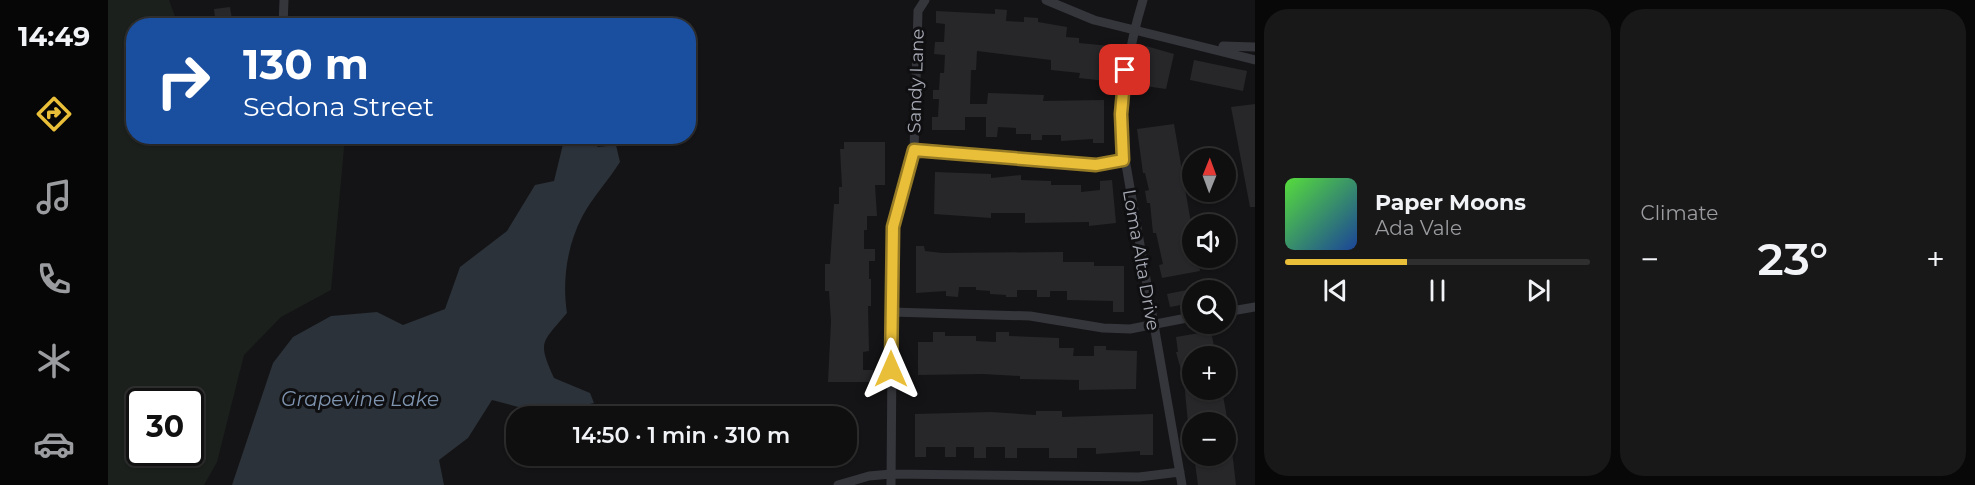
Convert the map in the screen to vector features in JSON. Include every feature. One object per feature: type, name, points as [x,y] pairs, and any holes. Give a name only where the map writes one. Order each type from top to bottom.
[{"type":"street","points":[[283,18],[284,0]]},
{"type":"street","name":"Sandy Lane","points":[[891,485],[893,227],[914,150],[918,11],[925,0]]},
{"type":"street","points":[[1046,0],[1094,20],[1203,45],[1255,60]]},
{"type":"street","name":"Loma Alta Drive","points":[[1143,0],[1123,86],[1121,136],[1123,160],[1182,485]]},
{"type":"street","points":[[1203,45],[1255,47]]},
{"type":"street","points":[[914,150],[1096,165],[1123,160]]},
{"type":"street","points":[[1236,310],[1255,307]]},
{"type":"street","points":[[891,312],[1030,316],[1103,328],[1130,329],[1182,319]]},
{"type":"street","points":[[838,485],[869,476],[891,474],[1035,481],[1139,477],[1180,472]]},
{"type":"shaded area","points":[[108,0],[169,0],[175,18],[126,18],[126,144],[344,144],[331,290],[281,317],[244,355],[217,462],[204,485],[108,485]]},
{"type":"water","name":"Grapevine Lake","points":[[563,144],[594,144],[598,147],[616,145],[620,162],[582,217],[569,252],[565,289],[567,313],[547,337],[544,349],[554,378],[590,393],[594,403],[582,406],[514,406],[492,400],[468,438],[439,460],[444,485],[232,485],[273,363],[293,337],[331,316],[377,312],[403,325],[445,309],[460,267],[507,231],[535,185],[554,181]]},
{"type":"building","points":[[230,7],[232,18],[215,18],[214,9]]},
{"type":"building","points":[[995,9],[1007,10],[1006,21],[1024,22],[1024,17],[1038,18],[1038,22],[1067,27],[1066,37],[1079,38],[1079,43],[1110,46],[1106,81],[1079,78],[1080,73],[1051,70],[1051,60],[977,51],[976,70],[971,70],[970,104],[987,104],[988,93],[1044,95],[1043,101],[1104,100],[1104,143],[1093,143],[1093,139],[1061,141],[1061,135],[1042,135],[1042,140],[1031,140],[1031,134],[1016,134],[1016,128],[998,127],[997,137],[986,137],[986,117],[965,117],[965,130],[932,130],[932,117],[938,117],[939,99],[933,99],[933,90],[939,90],[940,73],[944,73],[945,55],[934,54],[935,42],[944,42],[945,24],[936,23],[936,11],[995,14]]},
{"type":"building","points":[[1146,46],[1174,54],[1166,89],[1138,85]]},
{"type":"building","points":[[1194,60],[1247,71],[1243,91],[1190,80]]},
{"type":"building","points":[[1255,104],[1255,207],[1250,207],[1231,107]]},
{"type":"building","points":[[1174,124],[1182,171],[1182,202],[1187,202],[1189,214],[1182,214],[1182,268],[1200,268],[1200,271],[1162,278],[1159,265],[1163,264],[1156,233],[1153,233],[1150,203],[1147,203],[1145,191],[1149,190],[1145,173],[1143,173],[1137,129]]},
{"type":"building","points":[[844,142],[885,142],[885,185],[875,185],[877,216],[867,216],[867,230],[864,230],[864,249],[875,249],[875,261],[869,261],[871,306],[868,306],[869,351],[863,352],[863,370],[873,370],[873,382],[828,382],[831,321],[829,291],[825,291],[825,264],[830,264],[834,204],[839,204],[839,187],[842,187],[840,149],[844,149]]},
{"type":"building","points":[[935,172],[991,174],[991,178],[1021,175],[1021,180],[1051,181],[1051,185],[1081,185],[1081,192],[1100,190],[1100,181],[1112,180],[1116,223],[1089,226],[1089,222],[1025,223],[1025,213],[991,213],[991,218],[934,214]]},
{"type":"building","points":[[916,246],[924,246],[925,251],[942,253],[1063,252],[1063,262],[1094,262],[1094,266],[1124,266],[1124,312],[1113,312],[1113,301],[1067,300],[1067,291],[1050,291],[1050,297],[1037,297],[1037,290],[1017,290],[1017,297],[1006,297],[1006,295],[990,294],[990,291],[976,290],[976,287],[959,287],[958,297],[946,296],[946,291],[916,293]]},
{"type":"building","points":[[1182,291],[1182,305],[1170,307],[1167,294]]},
{"type":"building","points":[[933,332],[945,332],[945,336],[976,336],[976,341],[996,342],[996,332],[1009,332],[1009,336],[1059,338],[1059,348],[1074,348],[1073,356],[1094,356],[1094,346],[1106,346],[1106,350],[1137,351],[1136,389],[1079,390],[1079,380],[1020,379],[1020,376],[918,375],[918,342],[933,342]]},
{"type":"building","points":[[1212,334],[1214,346],[1182,346],[1182,374],[1176,352],[1178,352],[1176,337]]},
{"type":"building","points":[[1186,400],[1224,400],[1226,412],[1187,412]]},
{"type":"building","points":[[1036,411],[1062,411],[1062,417],[1153,414],[1153,455],[1140,455],[1140,451],[1096,454],[1096,448],[1077,448],[1077,458],[1049,458],[1049,448],[1017,448],[1017,458],[1005,458],[1005,447],[986,447],[986,458],[974,458],[974,447],[956,447],[956,457],[945,457],[945,447],[926,447],[926,457],[915,457],[915,414],[991,412],[1036,415]]},
{"type":"building","points":[[1195,466],[1234,466],[1236,485],[1198,485]]},
{"type":"route","points":[[891,369],[893,227],[898,200],[914,150],[1096,165],[1123,160],[1121,114],[1125,70]]}]
